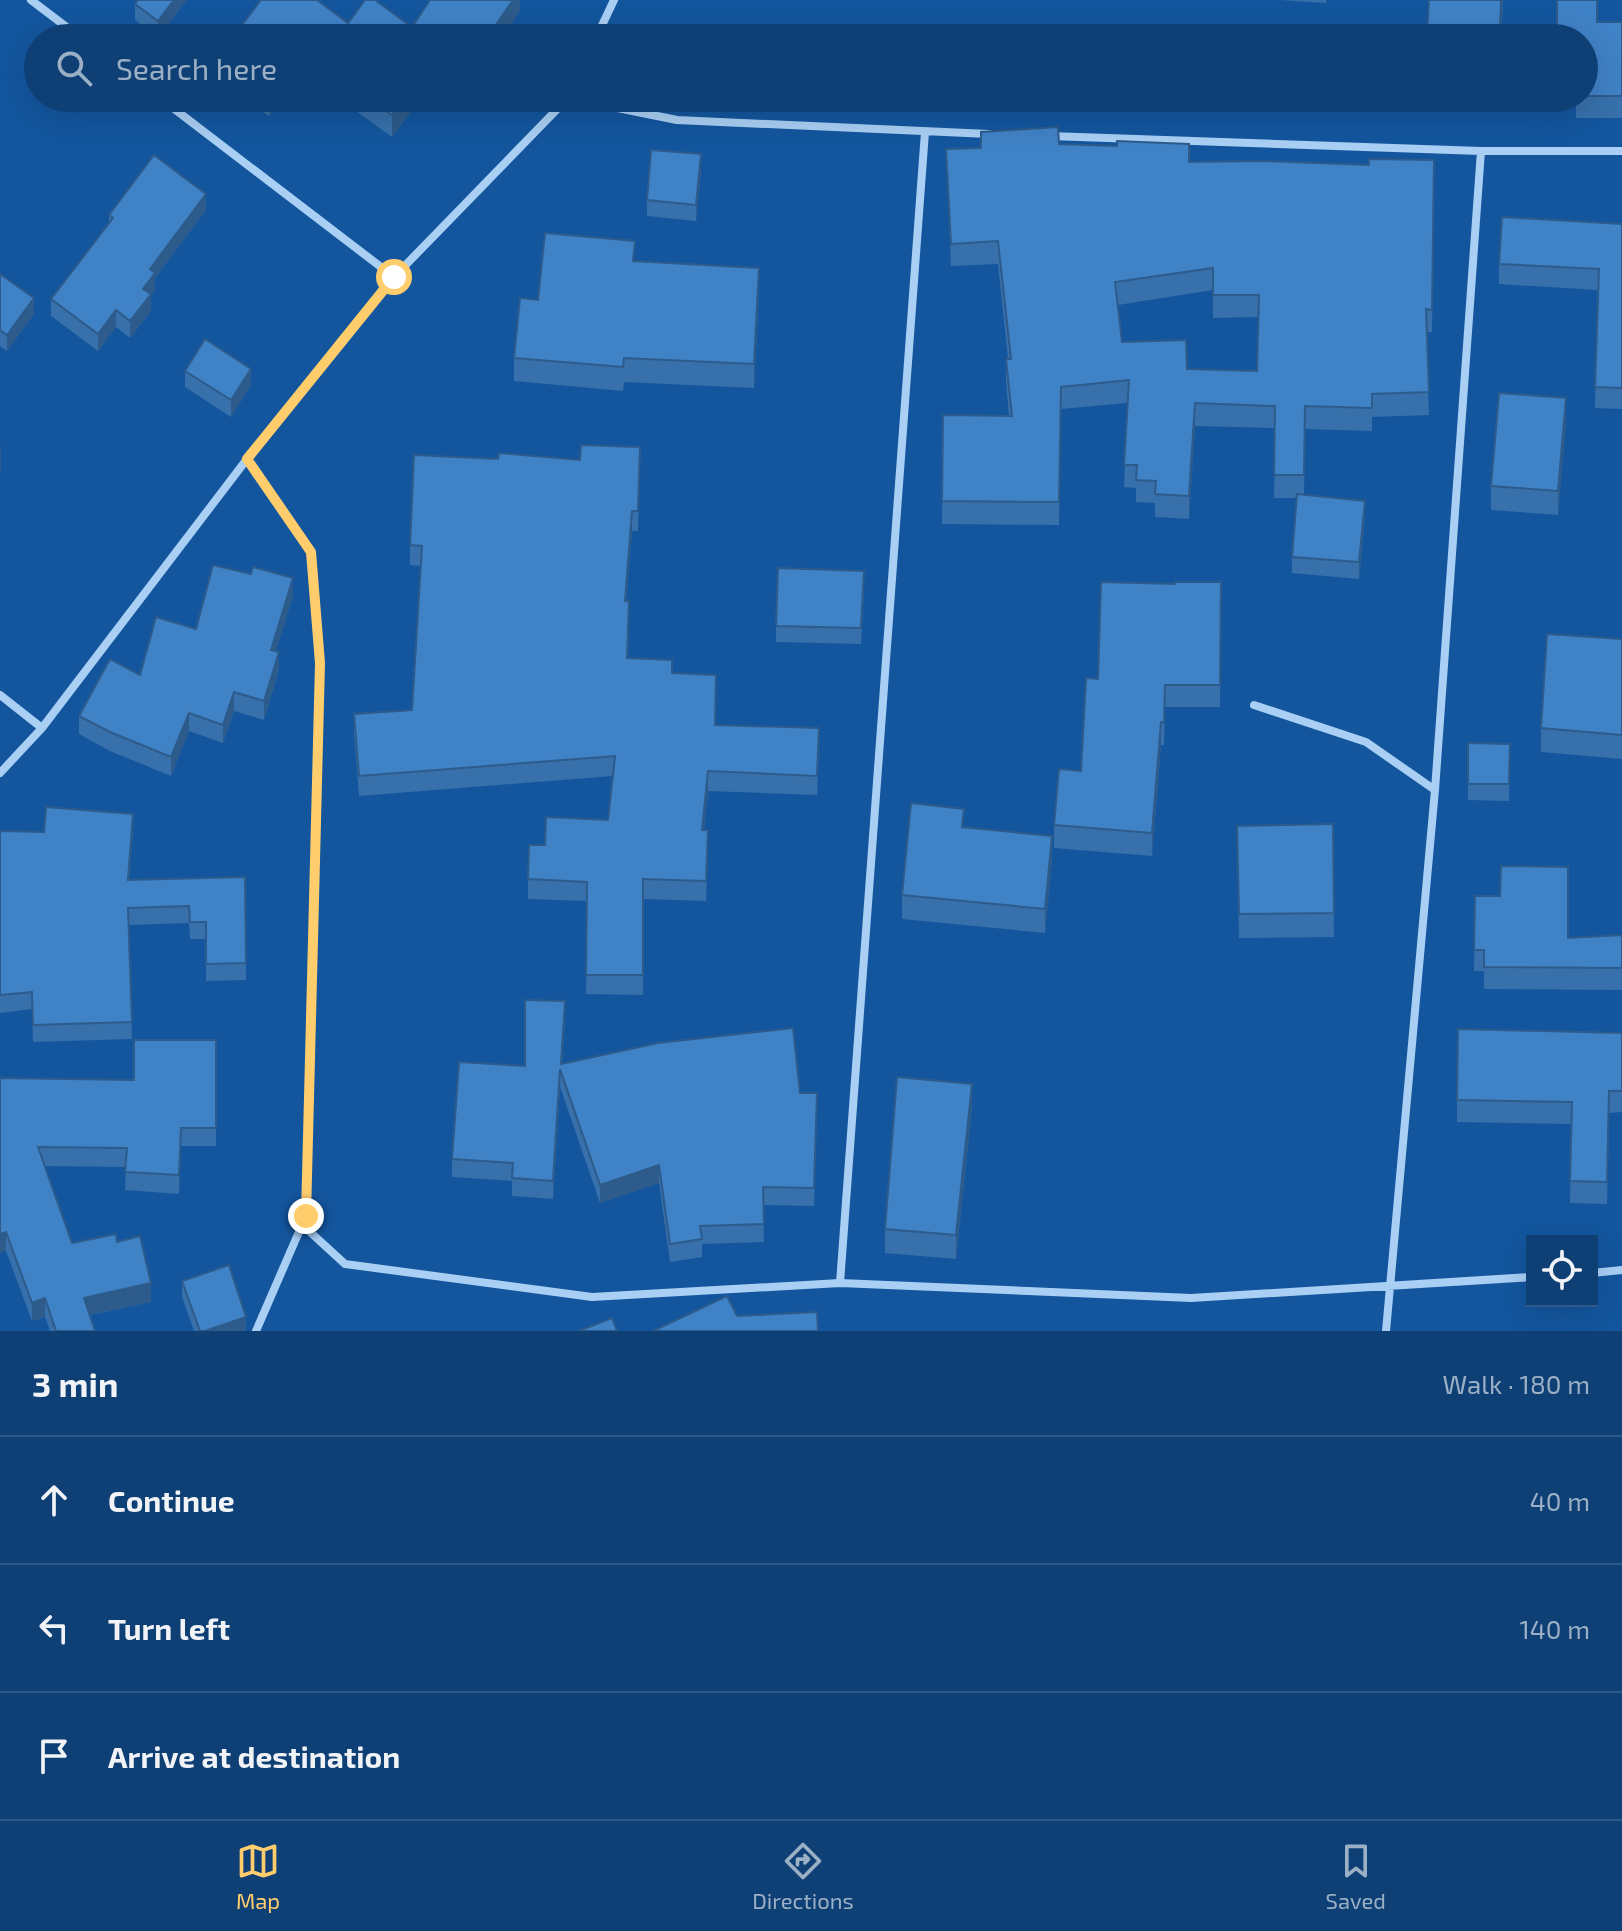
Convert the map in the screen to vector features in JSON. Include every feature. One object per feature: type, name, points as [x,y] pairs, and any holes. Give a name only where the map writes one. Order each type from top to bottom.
[{"type":"street","points":[[31,0],[63,24]]},
{"type":"street","points":[[603,24],[614,0]]},
{"type":"street","points":[[178,112],[394,277]]},
{"type":"street","points":[[0,773],[42,728],[247,459],[394,277],[554,112]]},
{"type":"street","points":[[637,112],[677,120],[1004,135]]},
{"type":"street","points":[[840,1283],[925,132]]},
{"type":"street","points":[[1036,136],[1481,151],[1622,151]]},
{"type":"street","points":[[1386,1331],[1435,790],[1481,151]]},
{"type":"street","points":[[247,459],[311,552],[319,647],[306,1216],[309,1231],[345,1264],[592,1297],[840,1283],[1191,1298],[1526,1277]]},
{"type":"street","points":[[0,695],[42,728]]},
{"type":"street","points":[[1254,705],[1366,742],[1435,790]]},
{"type":"street","points":[[256,1331],[306,1216]]},
{"type":"street","points":[[1598,1272],[1622,1270]]},
{"type":"building","points":[[138,0],[174,0],[158,21],[135,4]]},
{"type":"building","points":[[261,0],[317,0],[348,23],[365,0],[375,0],[408,24],[243,24]]},
{"type":"building","points":[[430,0],[513,0],[497,24],[414,24]]},
{"type":"building","points":[[1429,0],[1501,0],[1500,24],[1428,24]]},
{"type":"building","points":[[1557,0],[1597,0],[1597,22],[1622,22],[1622,96],[1598,96],[1598,24],[1557,24]]},
{"type":"building","points":[[1058,127],[1059,144],[1117,146],[1117,141],[1189,144],[1189,162],[1369,165],[1369,159],[1434,160],[1432,310],[1426,309],[1429,392],[1372,394],[1372,408],[1305,406],[1304,475],[1274,475],[1275,406],[1195,403],[1189,496],[1155,494],[1156,481],[1136,480],[1137,465],[1124,465],[1129,380],[1061,387],[1059,502],[942,501],[943,415],[1012,416],[1006,359],[1011,359],[998,241],[951,244],[946,149],[981,148],[981,132]],"holes":[[[1213,268],[1213,295],[1259,295],[1257,371],[1187,369],[1186,340],[1122,342],[1115,282]]]},
{"type":"building","points":[[651,150],[701,154],[696,205],[647,200]]},
{"type":"building","points":[[154,155],[206,194],[150,269],[155,273],[143,289],[151,294],[130,321],[116,310],[98,334],[51,299],[113,218],[109,215]]},
{"type":"building","points":[[1502,217],[1622,224],[1622,388],[1595,387],[1599,269],[1499,264]]},
{"type":"building","points":[[545,233],[635,241],[633,261],[759,268],[754,364],[624,358],[623,367],[514,358],[520,298],[538,300]]},
{"type":"building","points":[[0,274],[34,298],[7,335],[0,330]]},
{"type":"building","points":[[205,339],[251,369],[231,400],[185,371]]},
{"type":"building","points":[[1499,393],[1566,398],[1558,491],[1491,486]]},
{"type":"building","points":[[581,445],[640,447],[638,511],[632,511],[625,601],[629,601],[627,658],[672,660],[672,673],[716,675],[715,725],[819,728],[817,776],[708,771],[702,830],[708,830],[706,881],[643,879],[643,975],[586,975],[587,882],[528,879],[529,845],[545,845],[546,817],[608,820],[615,756],[359,776],[354,714],[412,710],[422,546],[410,545],[414,455],[498,459],[499,453],[580,460]]},
{"type":"building","points":[[1297,494],[1365,501],[1359,562],[1292,557]]},
{"type":"building","points":[[213,565],[251,574],[253,567],[293,578],[271,650],[279,652],[264,701],[234,692],[223,725],[189,713],[171,757],[79,716],[110,659],[140,675],[156,617],[196,629]]},
{"type":"building","points":[[778,568],[864,571],[861,628],[776,626]]},
{"type":"building","points":[[1101,582],[1221,582],[1220,685],[1165,685],[1152,833],[1054,825],[1059,769],[1081,771],[1086,678],[1098,679]]},
{"type":"building","points":[[1547,634],[1622,639],[1622,735],[1541,728]]},
{"type":"building","points":[[1468,743],[1510,744],[1509,784],[1468,784]]},
{"type":"building","points":[[911,803],[964,809],[962,827],[1052,836],[1045,909],[902,895]]},
{"type":"building","points":[[46,807],[133,814],[128,880],[245,877],[246,963],[206,964],[206,922],[190,922],[189,906],[128,908],[132,1022],[33,1025],[32,992],[0,995],[0,831],[44,832]]},
{"type":"building","points":[[1333,824],[1334,913],[1239,914],[1237,826]]},
{"type":"building","points":[[1501,866],[1568,867],[1568,938],[1622,935],[1622,968],[1484,967],[1484,950],[1474,950],[1475,896],[1500,896]]},
{"type":"building","points":[[525,1000],[565,1001],[561,1064],[658,1043],[793,1028],[800,1093],[817,1093],[814,1188],[763,1187],[764,1224],[700,1226],[702,1239],[670,1244],[659,1165],[600,1185],[560,1069],[553,1181],[512,1178],[513,1163],[452,1159],[459,1062],[525,1066]]},
{"type":"building","points":[[1458,1029],[1622,1033],[1622,1091],[1609,1091],[1607,1182],[1570,1181],[1572,1102],[1457,1100]]},
{"type":"building","points":[[134,1040],[216,1040],[216,1128],[181,1128],[179,1175],[125,1172],[127,1148],[38,1147],[72,1243],[116,1234],[117,1242],[140,1236],[151,1283],[84,1298],[95,1331],[56,1331],[45,1298],[32,1303],[6,1232],[0,1234],[0,1078],[134,1080]]},
{"type":"building","points":[[897,1077],[972,1084],[956,1235],[885,1229]]},
{"type":"building","points":[[229,1265],[246,1317],[200,1331],[182,1281]]},
{"type":"building","points":[[727,1296],[737,1316],[817,1312],[818,1331],[653,1331]]},
{"type":"building","points":[[612,1318],[617,1331],[579,1331]]},
{"type":"route","points":[[306,1216],[320,663],[311,552],[247,459],[394,277]]}]
